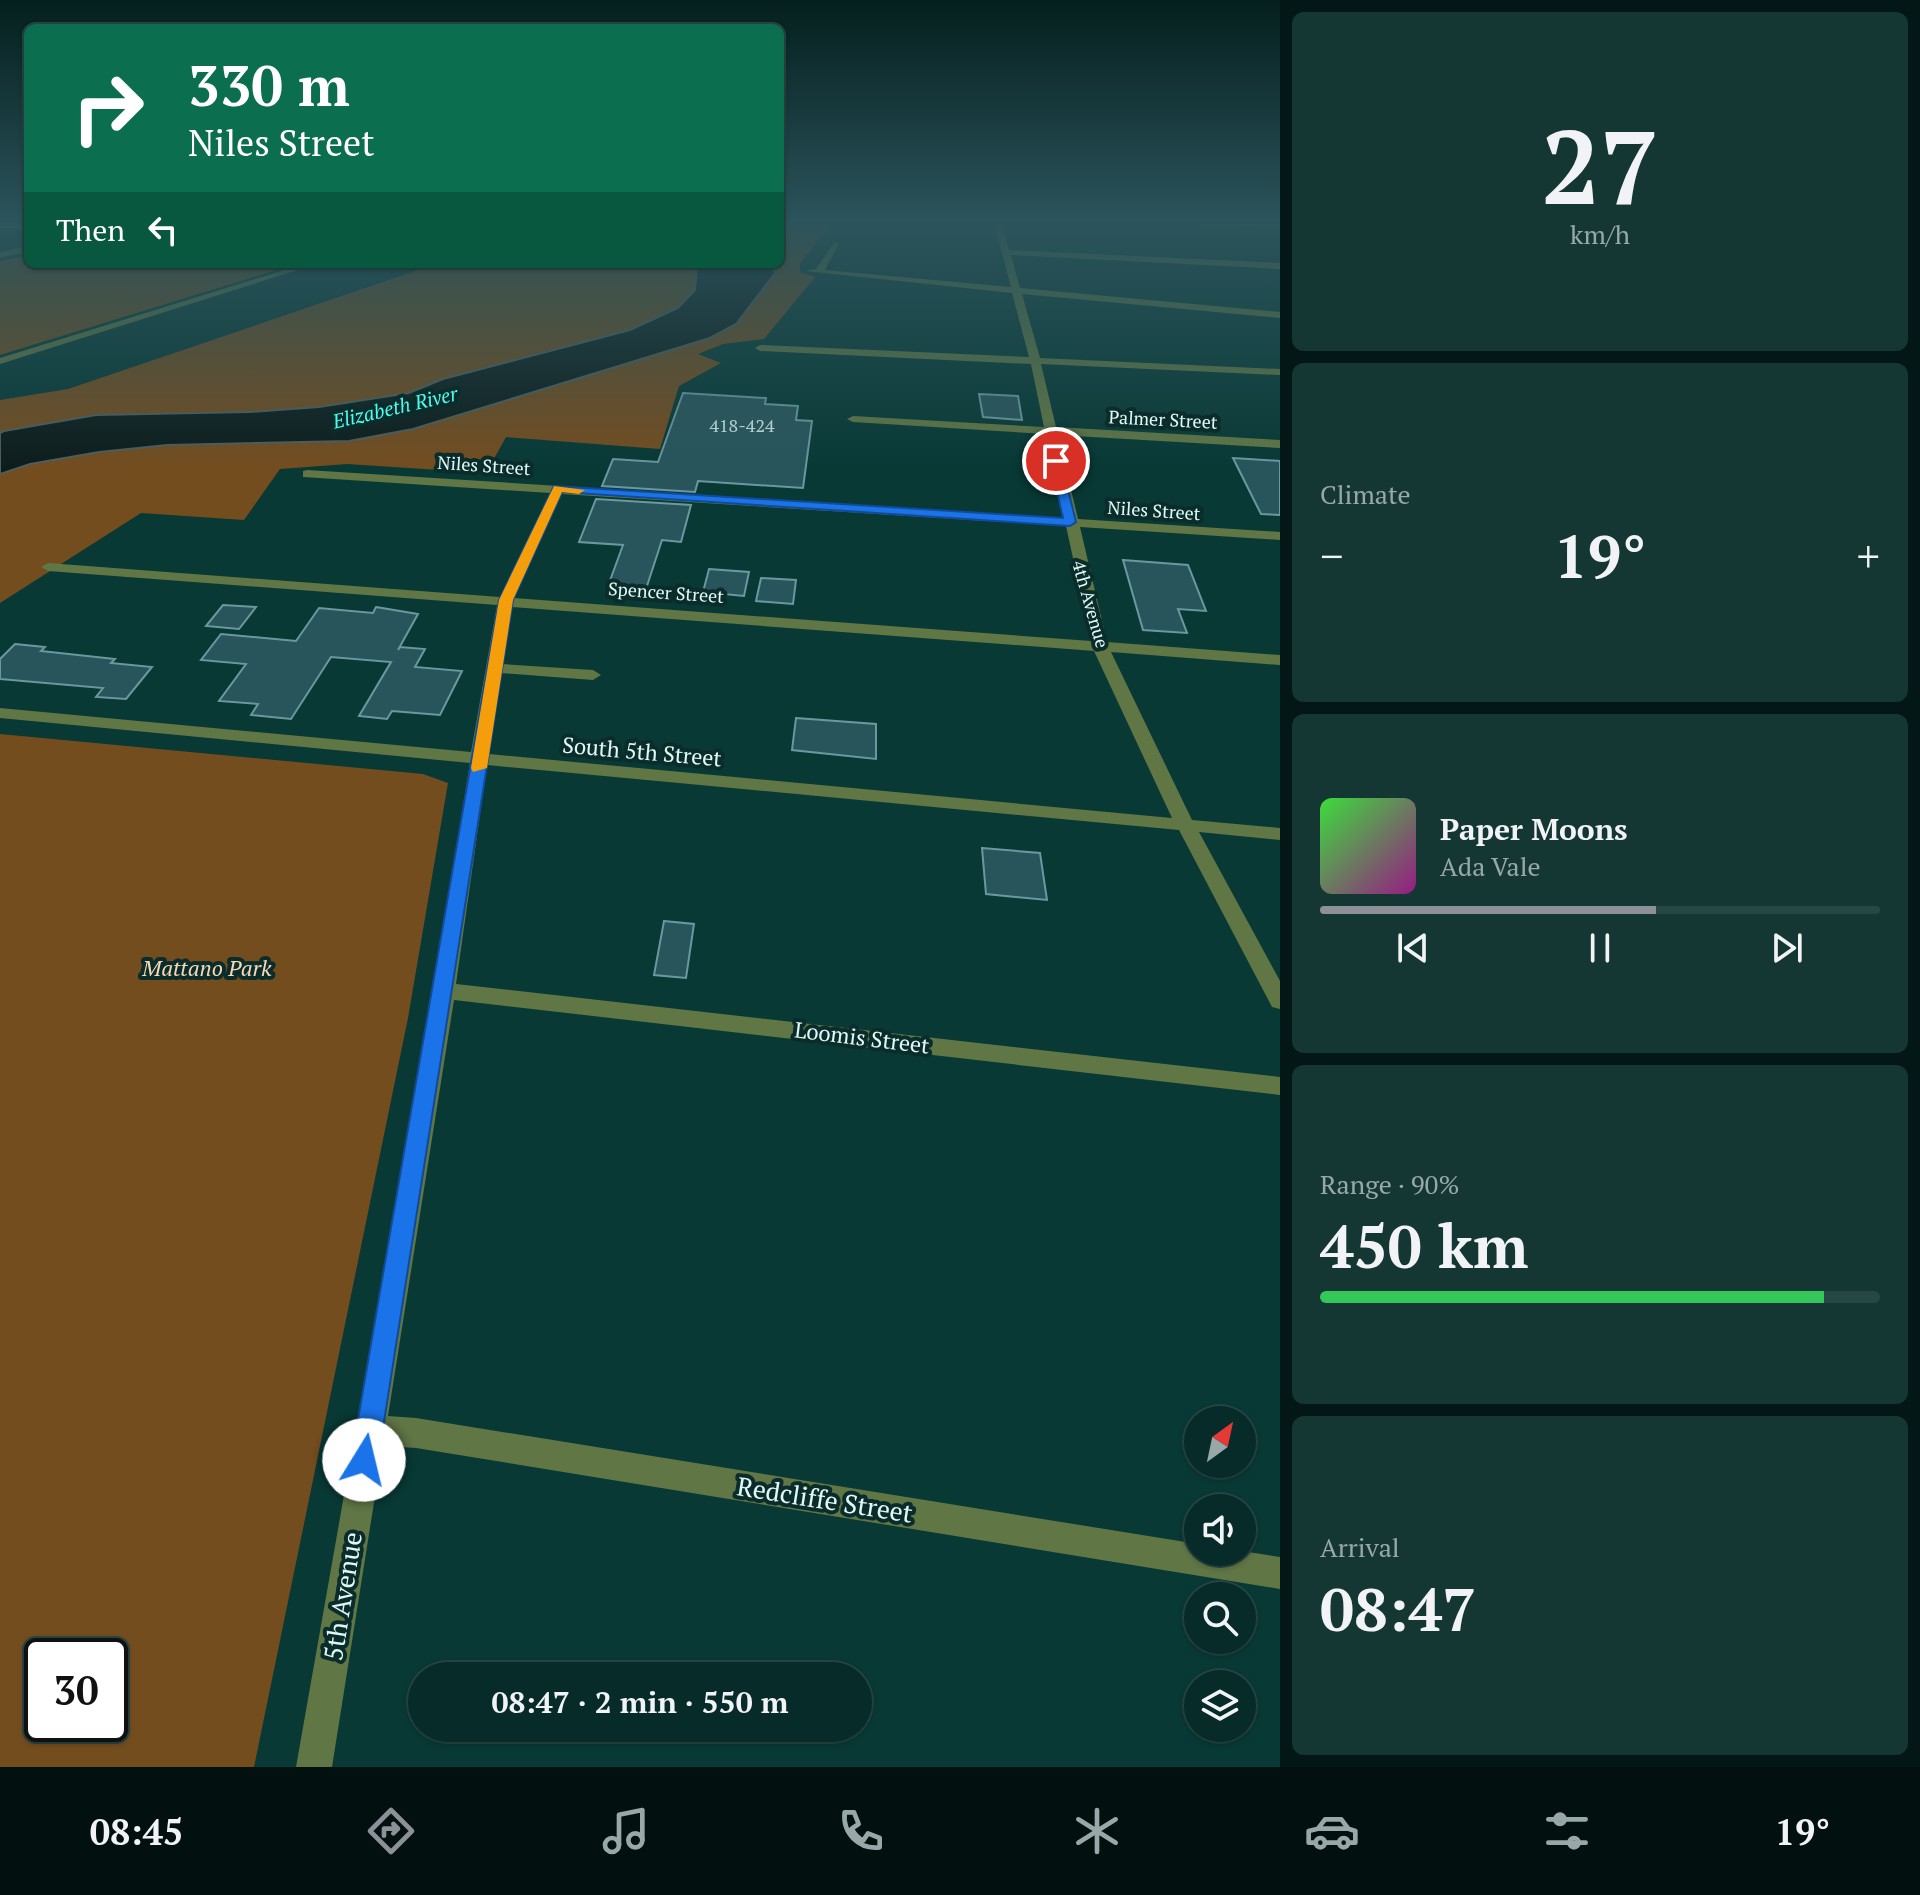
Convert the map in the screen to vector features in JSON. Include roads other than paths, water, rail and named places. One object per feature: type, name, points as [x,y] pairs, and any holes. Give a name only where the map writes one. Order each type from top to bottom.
[{"type":"street","points":[[0,361],[179,305]]},
{"type":"street","name":"4th Avenue","points":[[1021,305],[1100,646],[1186,826],[1280,1001]]},
{"type":"street","points":[[1183,305],[1280,315]]},
{"type":"street","points":[[760,348],[1280,372]]},
{"type":"street","name":"Palmer Street","points":[[853,419],[1280,444]]},
{"type":"street","name":"Niles Street","points":[[307,474],[1280,536]]},
{"type":"street","name":"5th Avenue","points":[[314,1767],[444,991],[493,668],[506,600],[558,489]]},
{"type":"street","name":"Spencer Street","points":[[48,567],[1280,660]]},
{"type":"street","points":[[493,668],[593,675]]},
{"type":"street","name":"South 5th Street","points":[[0,713],[1280,834]]},
{"type":"street","name":"Loomis Street","points":[[444,991],[1280,1086]]},
{"type":"street","name":"Redcliffe Street","points":[[369,1430],[416,1433],[1280,1573]]},
{"type":"water","name":"Elizabeth River","points":[[680,305],[750,305],[736,324],[710,338],[413,429],[349,441],[167,445],[99,452],[30,464],[0,474],[0,433],[4,431],[96,415],[249,412],[319,407],[409,393],[443,379],[630,330]]},
{"type":"park label","name":"Mattano Park","points":[[207,967]]}]
